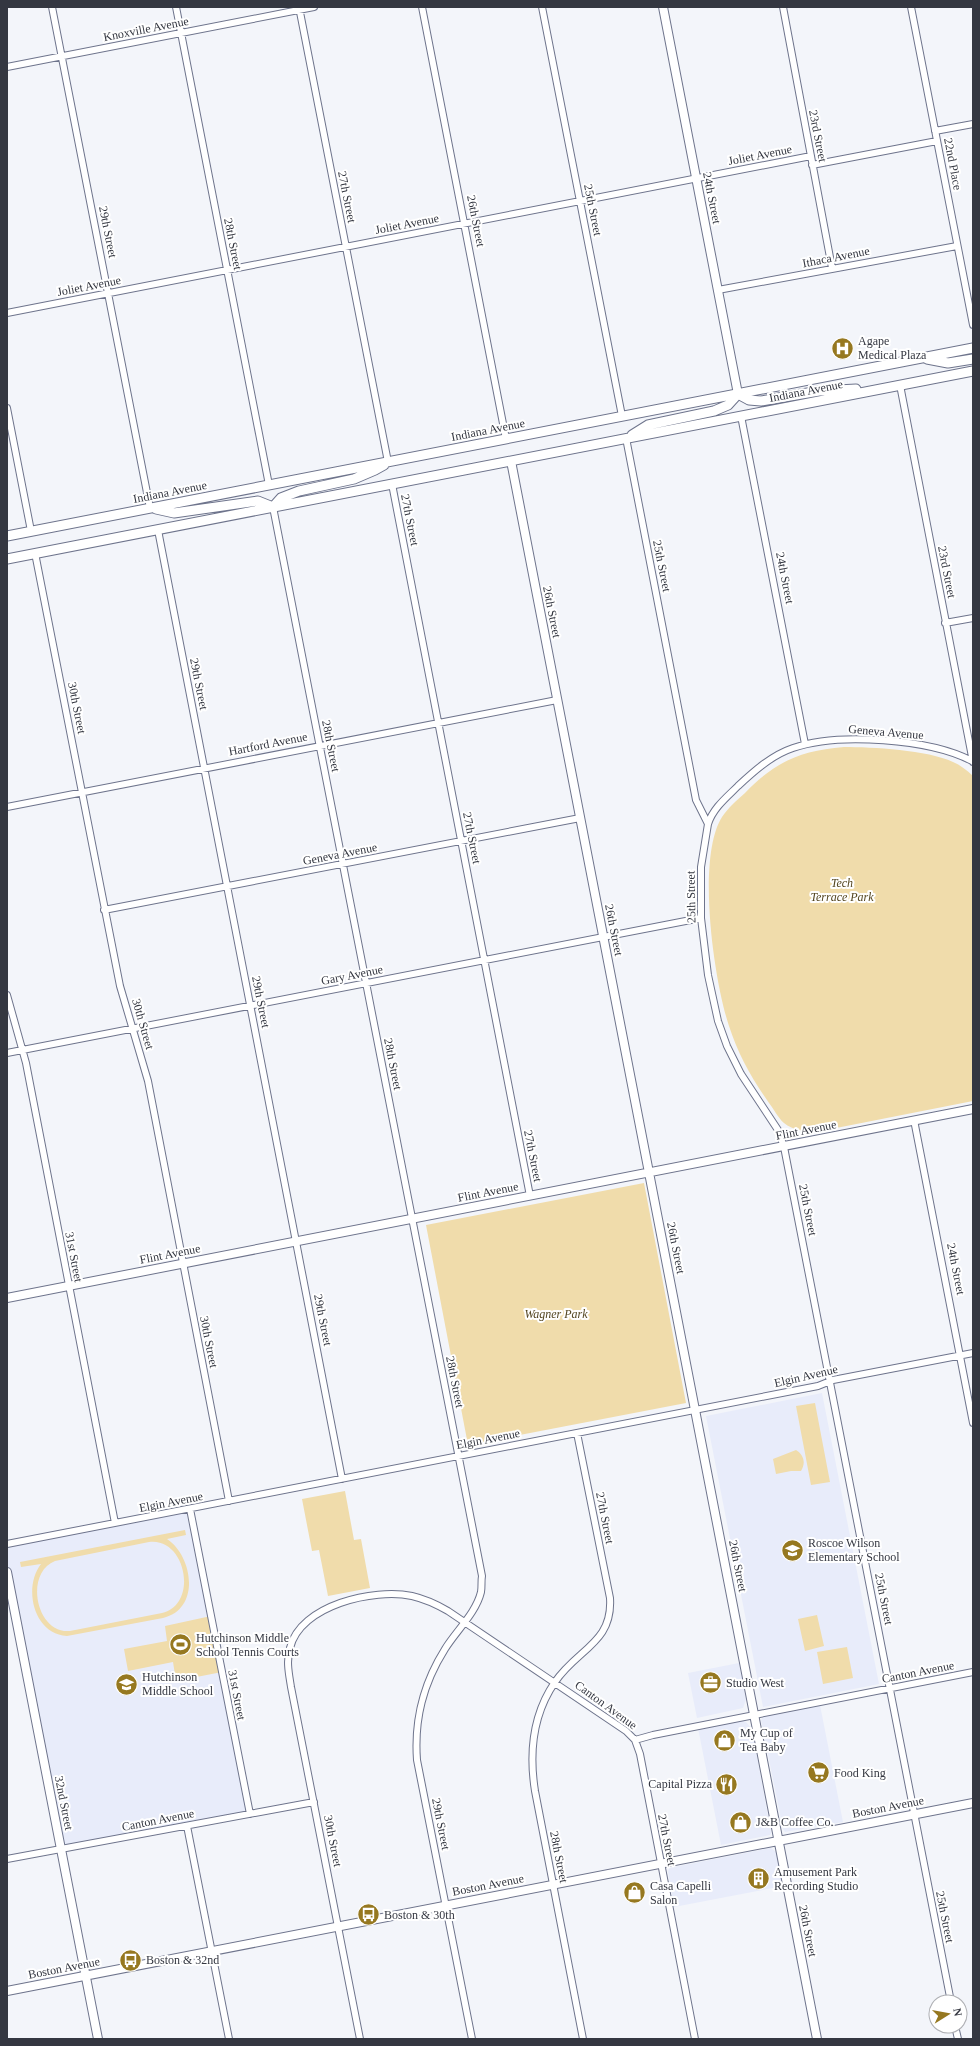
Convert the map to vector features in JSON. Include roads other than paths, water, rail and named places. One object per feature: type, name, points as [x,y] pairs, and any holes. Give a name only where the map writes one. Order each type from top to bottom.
[{"type":"main road","name":"Indiana Avenue","points":[[7,536],[973,348]]},
{"type":"main road","points":[[921,358],[948,363],[973,359]]},
{"type":"main road","name":"Indiana Avenue","points":[[7,559],[973,371]]},
{"type":"main road","points":[[626,438],[648,425],[714,411],[728,405],[738,394],[749,400],[761,401],[819,391],[900,385]]},
{"type":"main road","points":[[150,508],[174,513],[258,501],[273,507],[281,498],[299,491],[354,479],[375,470],[388,462]]},
{"type":"street","name":"29th Street","points":[[52,7],[150,508]]},
{"type":"street","name":"28th Street","points":[[176,7],[269,485]]},
{"type":"street","name":"Knoxville Avenue","points":[[7,67],[300,8],[314,7]]},
{"type":"street","name":"26th Street","points":[[422,7],[506,439]]},
{"type":"street","name":"25th Street","points":[[542,7],[622,416]]},
{"type":"street","name":"24th Street","points":[[662,7],[738,394]]},
{"type":"street","name":"23rd Street","points":[[782,7],[832,268]]},
{"type":"street","name":"22nd Place","points":[[911,7],[973,326]]},
{"type":"street","name":"27th Street","points":[[300,8],[388,462]]},
{"type":"street","points":[[935,131],[973,124]]},
{"type":"street","points":[[812,165],[937,140]]},
{"type":"street","name":"Joliet Avenue","points":[[7,313],[811,156]]},
{"type":"street","name":"Ithaca Avenue","points":[[718,290],[957,246]]},
{"type":"street","name":"23rd Street","points":[[900,385],[973,762]]},
{"type":"street","points":[[7,408],[31,531]]},
{"type":"street","name":"24th Street","points":[[741,416],[805,744]]},
{"type":"street","name":"25th Street","points":[[626,438],[696,800],[708,824],[701,867],[701,918],[708,976],[718,1021],[727,1046],[741,1074],[778,1130],[784,1147],[949,1994]]},
{"type":"street","name":"26th Street","points":[[511,461],[817,2039]]},
{"type":"street","name":"27th Street","points":[[392,484],[530,1196]]},
{"type":"street","name":"28th Street","points":[[273,507],[482,1576],[481,1592],[470,1614],[464,1622]]},
{"type":"street","name":"29th Street","points":[[158,530],[342,1479]]},
{"type":"street","name":"30th Street","points":[[35,554],[120,986],[148,1081],[229,1502]]},
{"type":"street","points":[[945,623],[973,618]]},
{"type":"street","name":"Hartford Avenue","points":[[7,807],[557,700]]},
{"type":"street","name":"Geneva Avenue","points":[[708,824],[712,814],[721,803],[753,773],[778,755],[805,744],[838,739],[884,741],[951,751],[973,762]]},
{"type":"street","name":"Geneva Avenue","points":[[104,910],[580,818]]},
{"type":"street","name":"Gary Avenue","points":[[7,1053],[701,918]]},
{"type":"street","name":"31st Street","points":[[7,996],[22,1050],[115,1523]]},
{"type":"street","name":"Flint Avenue","points":[[7,1298],[973,1109]]},
{"type":"street","name":"24th Street","points":[[914,1120],[973,1423]]},
{"type":"street","name":"Elgin Avenue","points":[[7,1544],[695,1411],[973,1353]]},
{"type":"street","name":"27th Street","points":[[554,1682],[566,1668],[603,1632],[608,1622],[610,1611],[610,1598],[577,1433]]},
{"type":"street","name":"31st Street","points":[[190,1509],[250,1814]]},
{"type":"street","name":"32nd Street","points":[[7,1572],[98,2039]]},
{"type":"street","name":"Canton Avenue","points":[[290,1648],[297,1632],[312,1616],[324,1608],[340,1603],[384,1595],[411,1596],[435,1604],[464,1622],[626,1731],[635,1740],[653,1735],[973,1672]]},
{"type":"street","name":"29th Street","points":[[464,1622],[434,1668],[420,1705],[417,1724],[417,1760],[472,2039]]},
{"type":"street","name":"30th Street","points":[[290,1648],[288,1668],[291,1687],[360,2039]]},
{"type":"street","name":"28th Street","points":[[554,1682],[544,1704],[534,1734],[532,1756],[535,1791],[583,2039]]},
{"type":"street","name":"27th Street","points":[[635,1740],[640,1754],[695,2039]]},
{"type":"street","name":"Canton Avenue","points":[[7,1859],[314,1802]]},
{"type":"street","name":"Boston Avenue","points":[[7,1991],[86,1977],[338,1926],[973,1803]]},
{"type":"street","points":[[187,1826],[229,2039]]},
{"type":"place","name":"Agape Medical Plaza","points":[[843,348]]},
{"type":"place","name":"Roscoe Wilson Elementary School","points":[[793,1550]]},
{"type":"place","name":"Hutchinson Middle School Tennis Courts","points":[[181,1645]]},
{"type":"place","name":"Studio West","points":[[711,1683]]},
{"type":"place","name":"Hutchinson Middle School","points":[[126,1684]]},
{"type":"place","name":"My Cup of Tea Baby","points":[[725,1740]]},
{"type":"place","name":"Food King","points":[[818,1773]]},
{"type":"place","name":"Capital Pizza","points":[[727,1784]]},
{"type":"place","name":"J&B Coffee Co.","points":[[741,1822]]},
{"type":"place","name":"Amusement Park Recording Studio","points":[[759,1879]]},
{"type":"place","name":"Casa Capelli Salon","points":[[634,1893]]},
{"type":"place","name":"Boston & 30th","points":[[369,1915]]},
{"type":"place","name":"Boston & 32nd","points":[[130,1960]]},
{"type":"park label","name":"Tech Terrace Park","points":[[842,890]]},
{"type":"park label","name":"Wagner Park","points":[[556,1314]]}]
